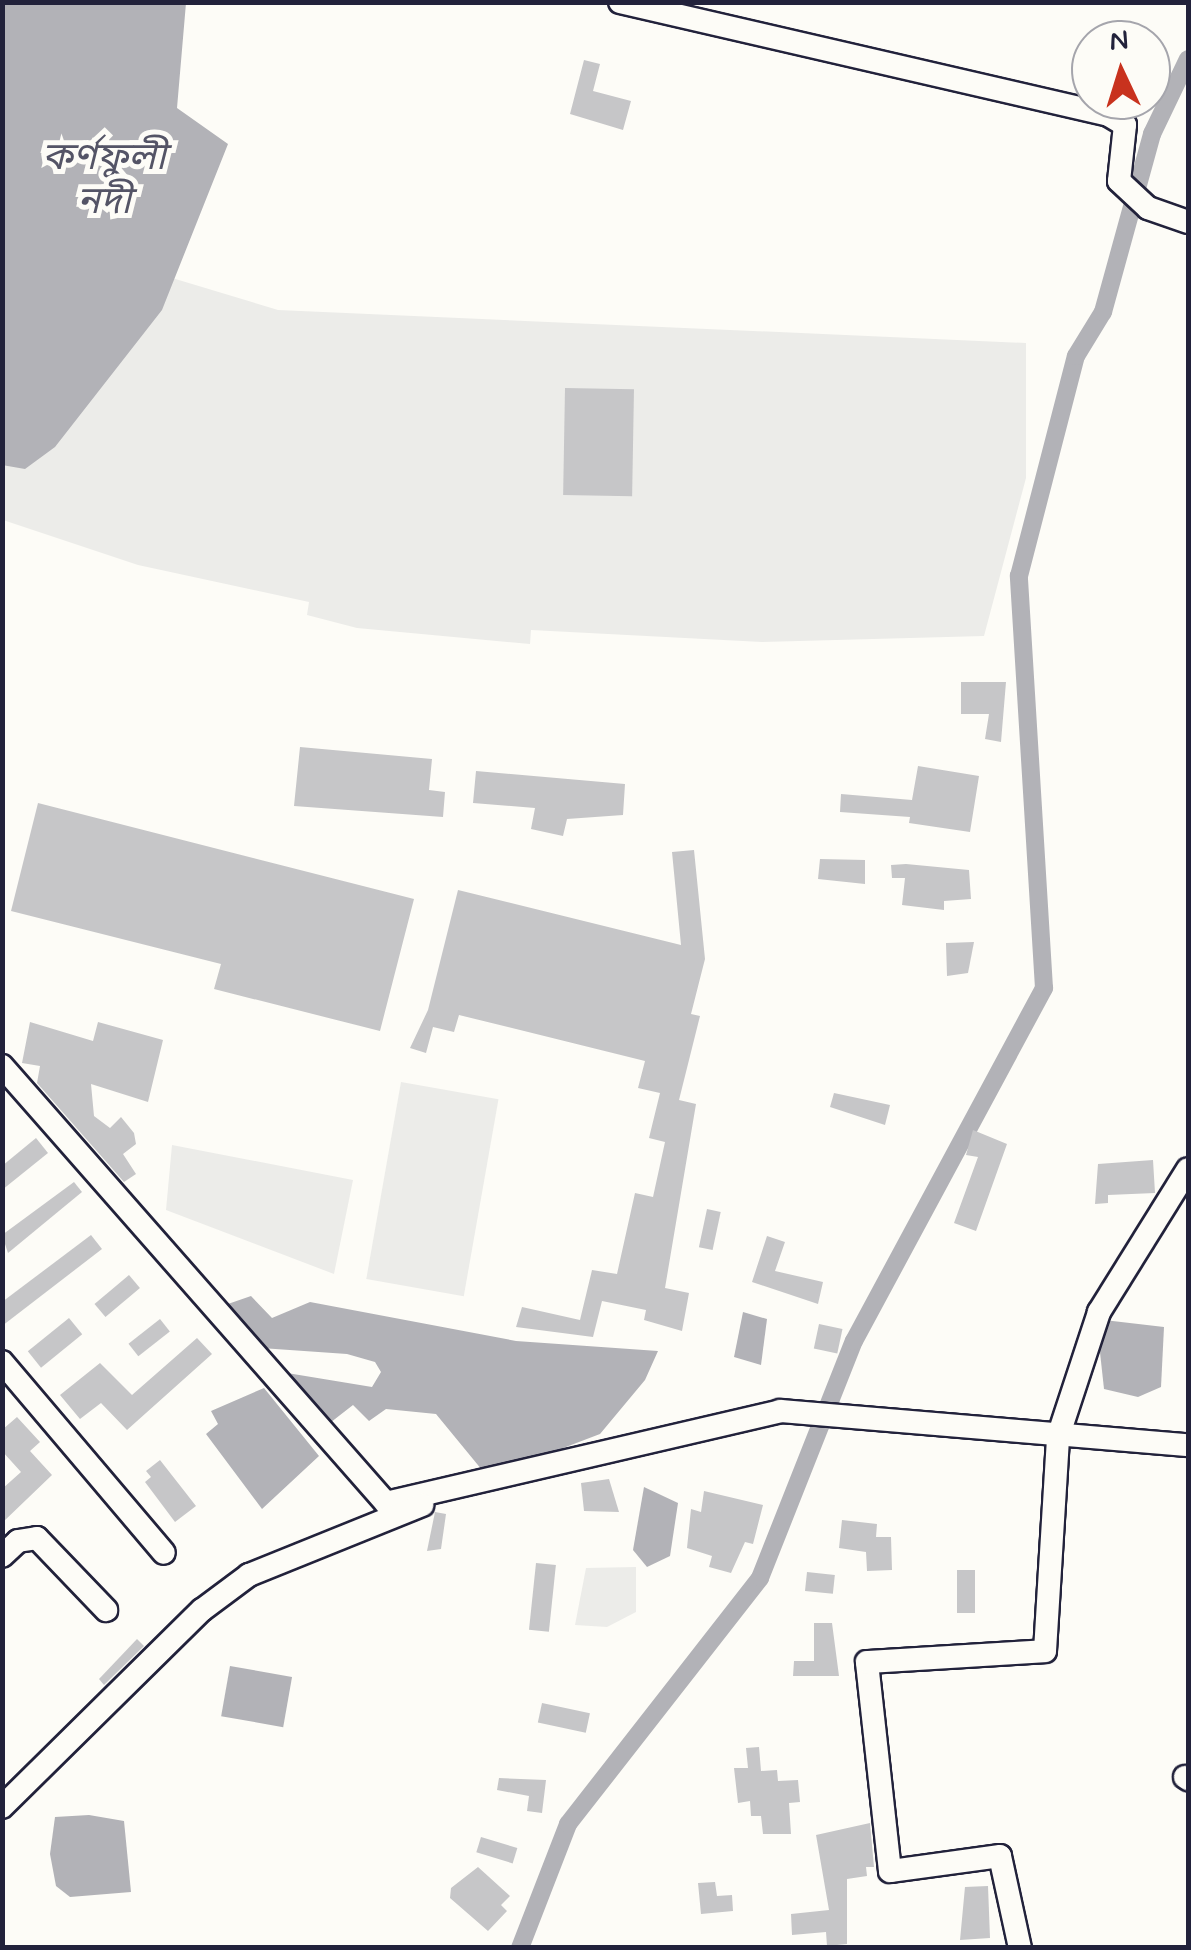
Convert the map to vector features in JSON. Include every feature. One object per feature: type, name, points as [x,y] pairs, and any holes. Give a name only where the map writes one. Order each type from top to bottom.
[{"type":"street","points":[[620,2],[1108,114],[1125,125],[1119,181],[1148,208],[1188,222]]},
{"type":"street","points":[[2,1066],[161,1241],[170,1261],[380,1501],[399,1503],[780,1411],[1188,1445]]},
{"type":"street","points":[[1020,1948],[1000,1856],[890,1871],[866,1662],[1045,1650],[1058,1437],[1098,1312],[1188,1169]]},
{"type":"street","points":[[2,1362],[164,1553]]},
{"type":"street","points":[[2,1807],[190,1622],[249,1575],[395,1520],[446,1489]]},
{"type":"street","points":[[2,1556],[18,1541],[37,1538],[106,1610]]},
{"type":"shaded area","points":[[3,227],[278,310],[1026,343],[1026,478],[984,636],[762,642],[531,630],[530,644],[357,628],[307,615],[309,602],[138,565],[3,520]]},
{"type":"shaded area","points":[[401,1082],[498,1099],[464,1296],[366,1279]]},
{"type":"shaded area","points":[[172,1145],[353,1180],[334,1274],[166,1210]]},
{"type":"shaded area","points":[[636,1567],[636,1612],[607,1627],[575,1625],[586,1568]]},
{"type":"water","name":"কর্ণফুলী নদী","points":[[2,3],[186,3],[177,108],[228,144],[162,310],[55,447],[25,469],[2,465]]},
{"type":"water","points":[[251,1296],[272,1318],[310,1302],[516,1341],[658,1351],[645,1380],[600,1434],[529,1461],[482,1470],[436,1414],[386,1409],[369,1421],[353,1405],[326,1426],[281,1372],[372,1387],[381,1372],[375,1362],[347,1354],[261,1348],[225,1305]]},
{"type":"water","points":[[743,1312],[767,1319],[761,1365],[734,1357]]},
{"type":"water","points":[[1104,1320],[1164,1327],[1161,1387],[1138,1397],[1104,1389],[1097,1325]]},
{"type":"water","points":[[264,1388],[319,1456],[262,1509],[206,1434],[218,1424],[211,1411]]},
{"type":"water","points":[[644,1487],[678,1503],[670,1556],[647,1567],[633,1550]]},
{"type":"water","points":[[230,1666],[292,1677],[283,1727],[221,1716]]},
{"type":"water","points":[[89,1815],[124,1821],[131,1892],[70,1897],[56,1886],[50,1854],[55,1817]]},
{"type":"building","points":[[584,60],[600,64],[593,91],[631,101],[623,130],[570,114]]},
{"type":"building","points":[[565,388],[634,389],[632,496],[563,495]]},
{"type":"building","points":[[961,682],[1006,682],[1001,742],[985,739],[989,714],[961,714]]},
{"type":"building","points":[[300,747],[432,759],[429,790],[445,792],[443,817],[294,806]]},
{"type":"building","points":[[918,766],[979,776],[970,832],[909,823],[910,817],[840,812],[841,794],[912,800]]},
{"type":"building","points":[[476,771],[625,784],[623,815],[567,819],[563,836],[531,829],[535,808],[473,803]]},
{"type":"building","points":[[38,803],[414,899],[380,1031],[214,989],[221,964],[11,911]]},
{"type":"building","points":[[694,850],[705,959],[691,1014],[700,1016],[679,1100],[696,1104],[665,1288],[689,1293],[682,1331],[644,1320],[646,1310],[602,1301],[593,1337],[516,1327],[522,1307],[580,1320],[592,1270],[617,1274],[635,1193],[653,1197],[665,1142],[649,1138],[660,1093],[638,1088],[645,1061],[459,1015],[454,1032],[433,1027],[426,1053],[410,1048],[428,1010],[458,890],[681,945],[672,852]]},
{"type":"building","points":[[820,859],[865,860],[865,884],[818,879]]},
{"type":"building","points":[[891,865],[969,870],[971,899],[944,901],[944,910],[902,905],[905,878],[892,878]]},
{"type":"building","points":[[974,942],[968,973],[947,976],[946,943]]},
{"type":"building","points":[[30,1022],[93,1041],[98,1022],[163,1040],[148,1102],[91,1084],[94,1116],[110,1128],[121,1117],[134,1133],[136,1144],[123,1154],[136,1174],[124,1182],[37,1083],[40,1066],[22,1063]]},
{"type":"building","points":[[834,1093],[890,1105],[885,1125],[830,1107]]},
{"type":"building","points":[[973,1130],[1007,1144],[976,1231],[954,1223],[978,1157],[966,1155]]},
{"type":"building","points":[[36,1138],[48,1153],[2,1190],[2,1166]]},
{"type":"building","points":[[1153,1160],[1155,1193],[1108,1195],[1108,1203],[1095,1204],[1098,1164]]},
{"type":"building","points":[[74,1182],[82,1192],[8,1253],[2,1235]]},
{"type":"building","points":[[707,1209],[721,1212],[713,1250],[699,1247]]},
{"type":"building","points":[[91,1235],[102,1249],[2,1326],[2,1302]]},
{"type":"building","points":[[767,1236],[785,1242],[775,1271],[823,1282],[818,1304],[752,1282]]},
{"type":"building","points":[[129,1275],[140,1288],[105,1317],[95,1304]]},
{"type":"building","points":[[69,1318],[82,1334],[41,1368],[28,1351]]},
{"type":"building","points":[[160,1319],[170,1332],[138,1356],[128,1344]]},
{"type":"building","points":[[819,1324],[842,1329],[837,1353],[814,1348]]},
{"type":"building","points":[[197,1338],[212,1354],[127,1430],[101,1403],[80,1419],[60,1395],[100,1363],[132,1395]]},
{"type":"building","points":[[17,1417],[40,1442],[30,1451],[52,1475],[2,1523],[2,1489],[21,1472],[2,1451],[2,1430]]},
{"type":"building","points":[[160,1460],[196,1506],[175,1522],[145,1482],[151,1477],[146,1471]]},
{"type":"building","points":[[609,1479],[619,1512],[584,1511],[581,1483]]},
{"type":"building","points":[[704,1491],[763,1505],[753,1544],[745,1542],[731,1573],[709,1567],[712,1556],[687,1548],[691,1509],[701,1512]]},
{"type":"building","points":[[435,1512],[446,1514],[441,1549],[427,1551]]},
{"type":"building","points":[[842,1520],[877,1524],[876,1537],[891,1537],[892,1570],[867,1571],[866,1552],[839,1548]]},
{"type":"building","points":[[536,1563],[556,1565],[549,1632],[529,1630]]},
{"type":"building","points":[[957,1570],[975,1570],[975,1613],[957,1613]]},
{"type":"building","points":[[807,1572],[835,1575],[833,1594],[805,1591]]},
{"type":"building","points":[[814,1623],[832,1623],[839,1676],[793,1676],[794,1661],[814,1661]]},
{"type":"building","points":[[137,1639],[144,1646],[104,1685],[99,1679]]},
{"type":"building","points":[[542,1703],[590,1713],[586,1733],[538,1723]]},
{"type":"building","points":[[759,1747],[761,1771],[777,1770],[778,1781],[798,1780],[800,1802],[789,1803],[791,1834],[763,1834],[761,1816],[751,1816],[750,1801],[738,1803],[734,1768],[748,1768],[746,1748]]},
{"type":"building","points":[[499,1778],[546,1780],[542,1813],[527,1811],[529,1796],[497,1790]]},
{"type":"building","points":[[870,1823],[874,1867],[866,1867],[867,1876],[847,1879],[847,1944],[827,1946],[826,1932],[792,1935],[791,1914],[829,1910],[816,1835]]},
{"type":"building","points":[[481,1837],[517,1848],[513,1863],[476,1852]]},
{"type":"building","points":[[478,1867],[510,1896],[501,1905],[507,1911],[488,1931],[450,1898],[451,1888]]},
{"type":"building","points":[[715,1882],[717,1896],[732,1895],[733,1911],[701,1914],[698,1883]]},
{"type":"building","points":[[988,1886],[990,1938],[960,1940],[965,1887]]},
{"type":"waterway","points":[[520,1948],[568,1824],[760,1578],[854,1341],[1044,988],[1019,576],[1076,356],[1103,312],[1152,134],[1188,59]]}]
